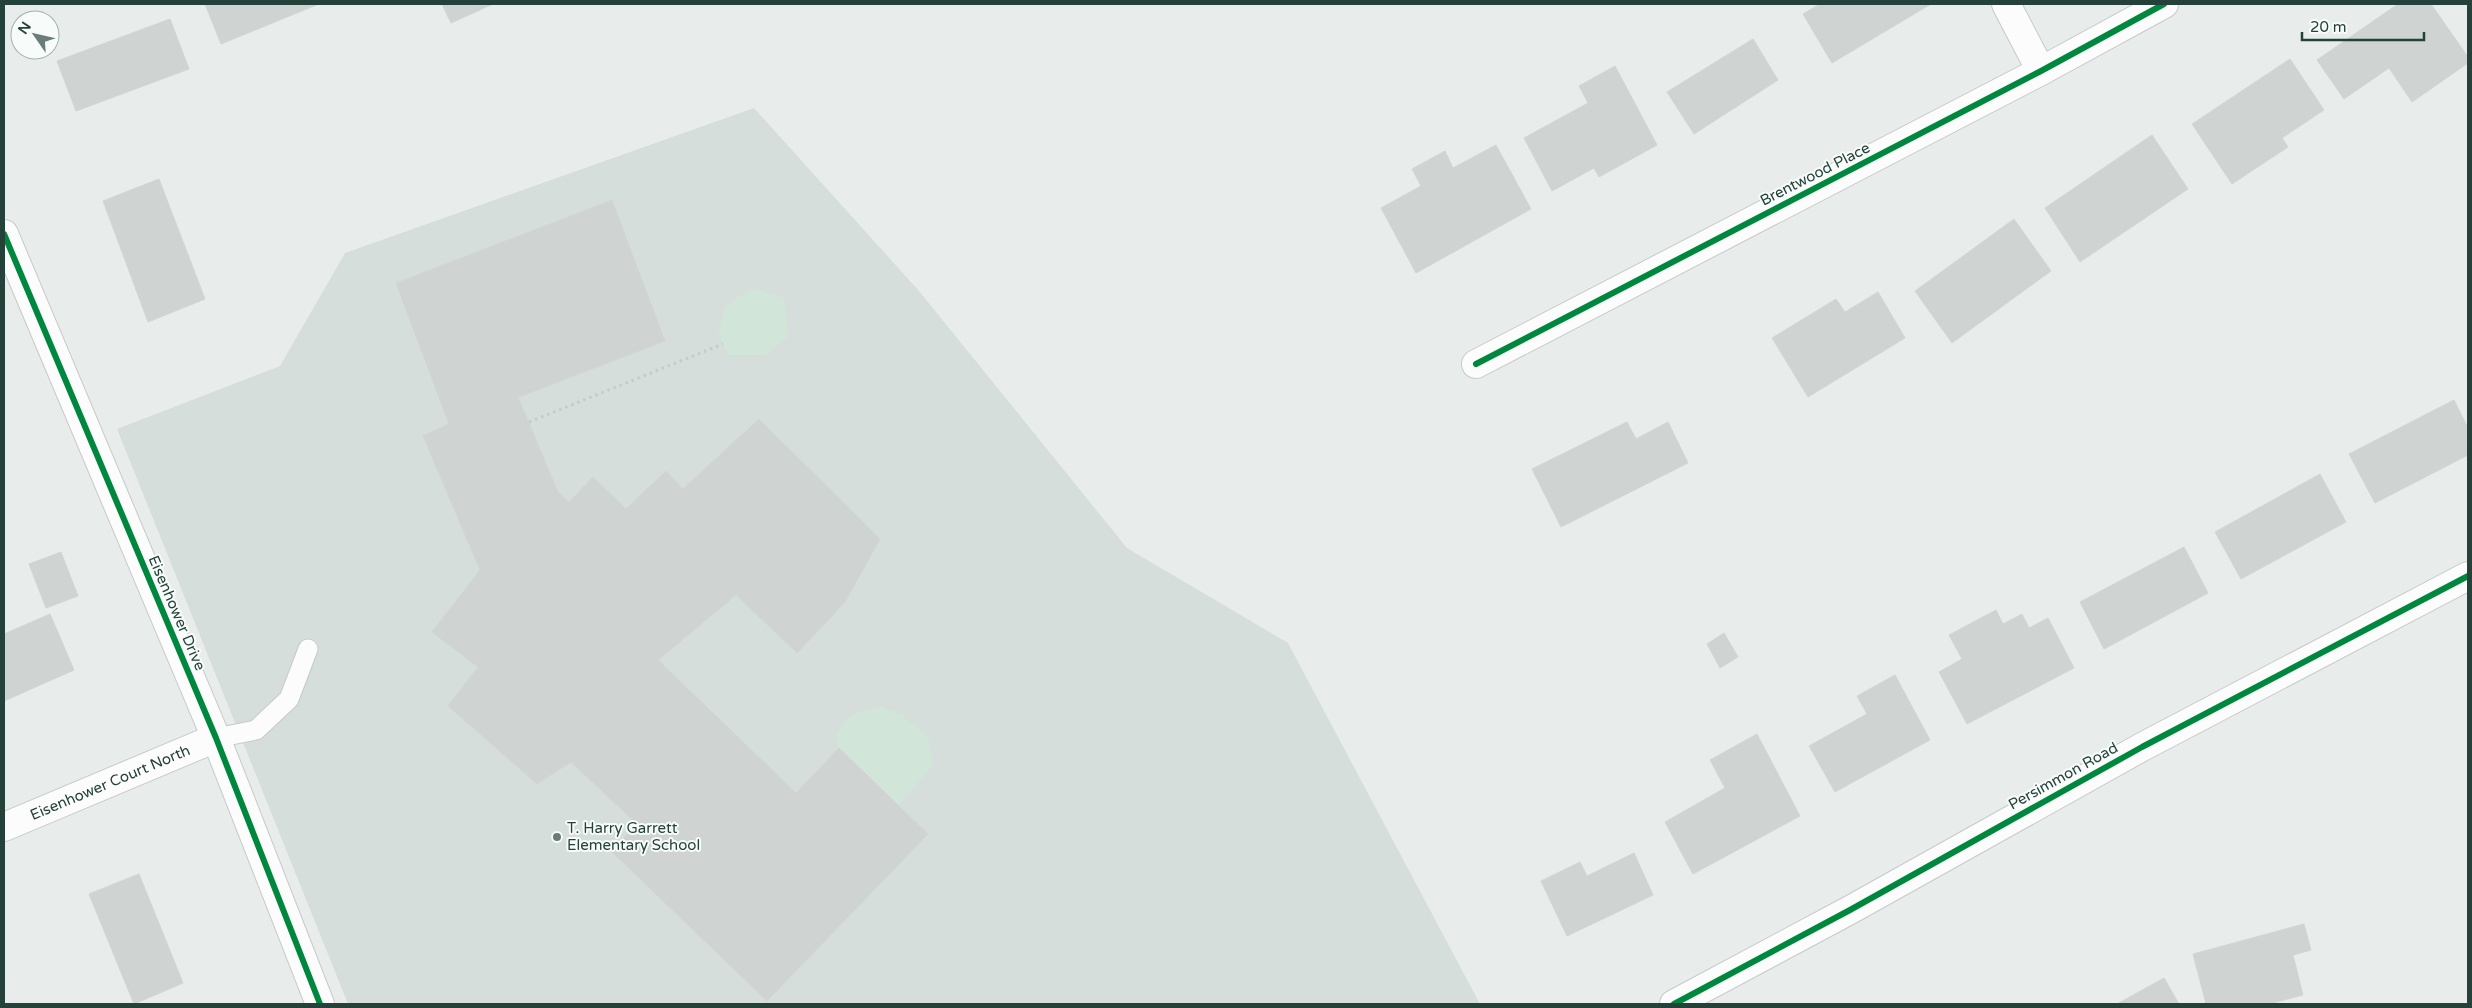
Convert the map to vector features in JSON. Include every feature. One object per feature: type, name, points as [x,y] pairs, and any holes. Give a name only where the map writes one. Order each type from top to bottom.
[{"type":"street","points":[[2006,4],[2041,71]]},
{"type":"street","name":"Brentwood Place","points":[[1476,364],[2041,71],[2164,4]]},
{"type":"street","name":"Eisenhower Drive","points":[[4,234],[216,738],[320,1004]]},
{"type":"street","name":"Persimmon Road","points":[[1674,1004],[1850,910],[2142,747],[2468,576]]},
{"type":"street","name":"Eisenhower Court North","points":[[4,827],[216,738]]},
{"type":"lane","points":[[216,738],[256,730],[289,699],[308,649]]},
{"type":"path","points":[[529,422],[723,344]]},
{"type":"shaded area","points":[[754,108],[919,291],[1127,548],[1288,643],[1480,1004],[348,1004],[117,429],[280,366],[345,253]]},
{"type":"green space","points":[[753,288],[784,298],[788,336],[765,355],[728,355],[719,335],[725,306]]},
{"type":"green space","points":[[881,707],[902,715],[928,737],[933,765],[899,805],[839,748],[836,736],[849,718]]},
{"type":"building","points":[[205,4],[319,4],[221,44]]},
{"type":"building","points":[[442,4],[493,4],[451,23]]},
{"type":"building","points":[[1820,4],[1931,4],[1832,63],[1803,14]]},
{"type":"building","points":[[2398,4],[2431,4],[2468,57],[2468,63],[2412,102],[2389,68],[2344,99],[2317,60]]},
{"type":"building","points":[[170,19],[189,69],[76,111],[57,61]]},
{"type":"building","points":[[1753,39],[1778,80],[1694,134],[1667,92]]},
{"type":"building","points":[[2290,59],[2324,110],[2282,138],[2288,147],[2232,184],[2192,124]]},
{"type":"building","points":[[1615,66],[1657,145],[1599,177],[1594,168],[1552,191],[1524,138],[1588,103],[1579,86]]},
{"type":"building","points":[[2152,135],[2188,189],[2080,262],[2045,208]]},
{"type":"building","points":[[1496,145],[1531,209],[1416,273],[1381,208],[1421,186],[1412,169],[1445,151],[1453,168]]},
{"type":"building","points":[[159,179],[205,299],[148,322],[103,201]]},
{"type":"building","points":[[612,200],[665,341],[449,424],[396,283]]},
{"type":"building","points":[[2014,219],[2051,271],[1952,343],[1915,291]]},
{"type":"building","points":[[1878,292],[1905,338],[1808,397],[1772,338],[1836,299],[1845,312]]},
{"type":"building","points":[[518,397],[558,492],[569,502],[593,477],[626,509],[666,471],[683,489],[759,419],[880,539],[845,602],[797,653],[736,595],[658,660],[796,793],[839,748],[928,834],[767,1001],[611,851],[637,824],[571,762],[537,784],[448,706],[478,667],[432,632],[480,570],[423,436]]},
{"type":"building","points":[[2454,400],[2468,428],[2468,455],[2375,503],[2349,454]]},
{"type":"building","points":[[1627,422],[1636,439],[1668,422],[1688,463],[1561,527],[1532,469]]},
{"type":"building","points":[[2320,474],[2346,522],[2241,579],[2215,532]]},
{"type":"building","points":[[2184,547],[2208,593],[2104,649],[2080,602]]},
{"type":"building","points":[[61,552],[78,596],[46,608],[29,564]]},
{"type":"building","points":[[1996,610],[2003,624],[2022,614],[2029,628],[2048,618],[2074,668],[1967,724],[1939,672],[1962,659],[1949,635]]},
{"type":"building","points":[[50,614],[74,670],[4,701],[4,634]]},
{"type":"building","points":[[1724,633],[1738,657],[1720,668],[1707,644]]},
{"type":"building","points":[[1895,675],[1930,740],[1835,792],[1809,746],[1867,714],[1857,696]]},
{"type":"building","points":[[1757,734],[1800,816],[1693,874],[1665,822],[1725,788],[1710,760]]},
{"type":"building","points":[[1634,853],[1653,895],[1567,936],[1541,881],[1580,862],[1587,876]]},
{"type":"building","points":[[139,874],[183,983],[134,1004],[89,894]]},
{"type":"building","points":[[2304,924],[2311,950],[2293,955],[2303,995],[2269,1004],[2206,1004],[2193,954]]},
{"type":"building","points":[[2164,978],[2179,1004],[2117,1004]]},
{"type":"cycle path","points":[[1476,364],[2041,71],[2164,4]]},
{"type":"cycle path","points":[[4,234],[216,738],[320,1004]]},
{"type":"cycle path","points":[[1674,1004],[1850,910],[2142,747],[2468,576]]},
{"type":"place","name":"T. Harry Garrett Elementary School","points":[[557,837]]}]
